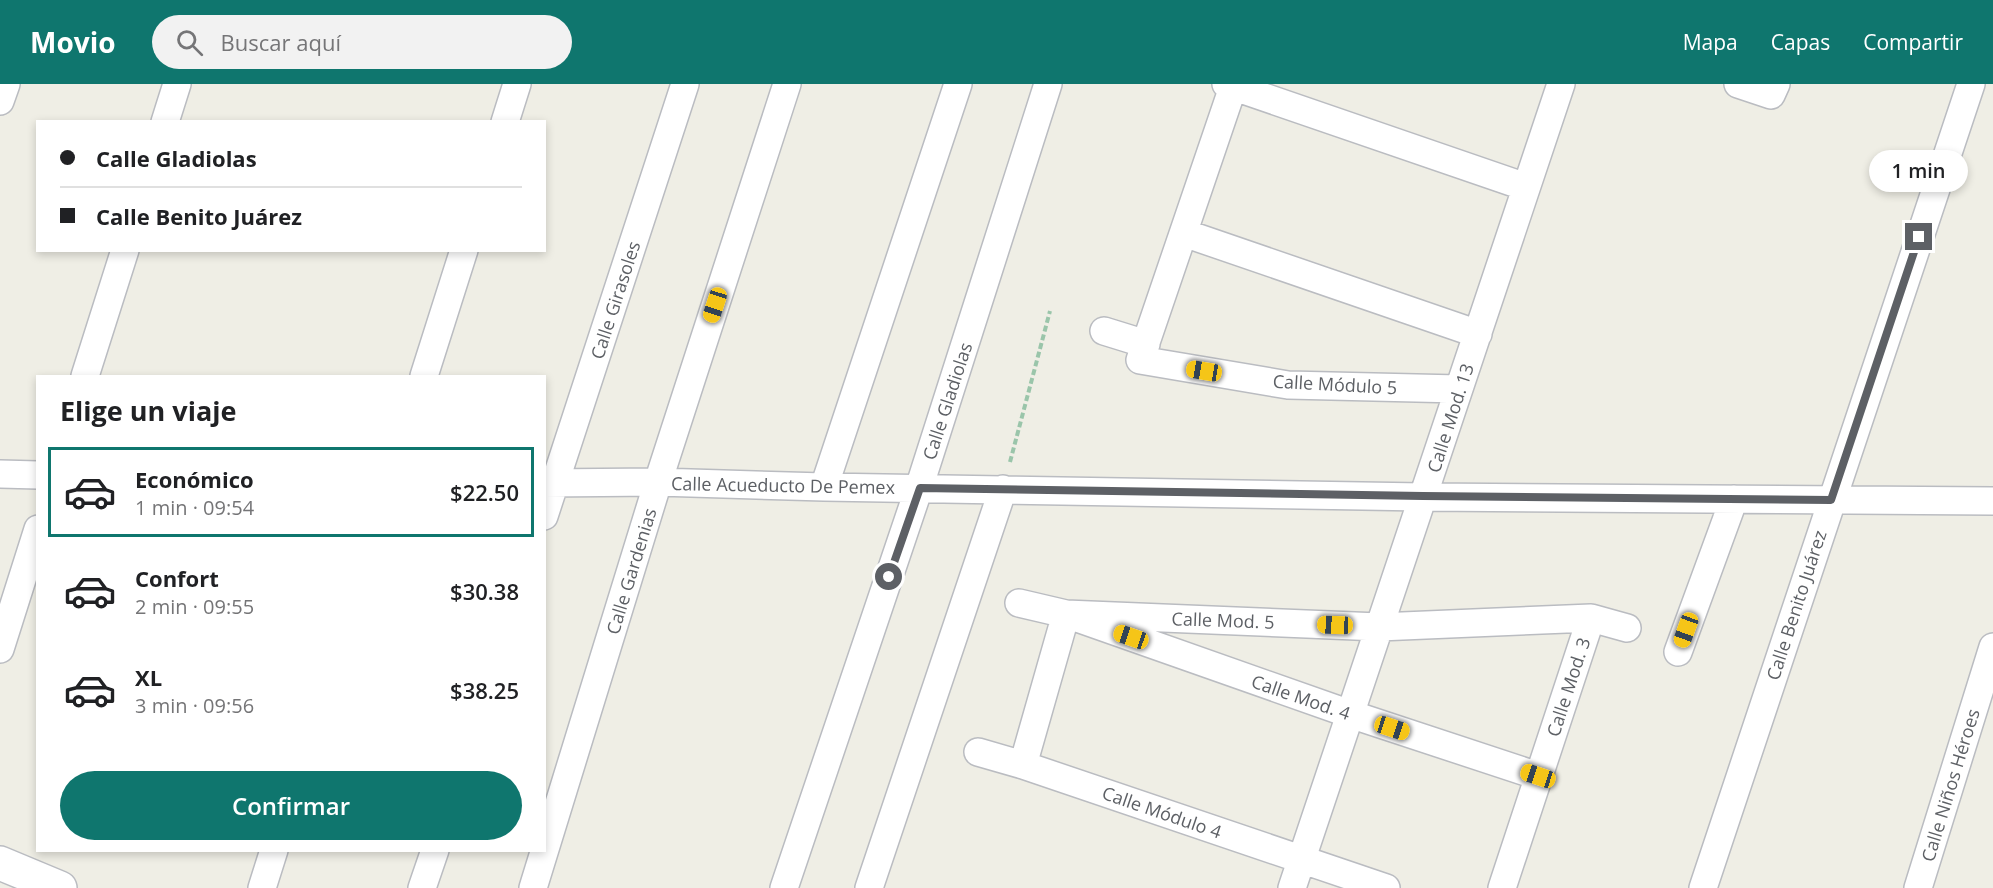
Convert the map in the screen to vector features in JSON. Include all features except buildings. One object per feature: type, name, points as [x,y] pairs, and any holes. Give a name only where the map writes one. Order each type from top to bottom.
[{"type":"street","points":[[0,101],[6,84]]},
{"type":"street","points":[[166,120],[177,84]]},
{"type":"street","points":[[506,120],[517,84]]},
{"type":"street","name":"Calle Girasoles","points":[[546,505],[550,483],[685,84]]},
{"type":"street","name":"Calle Gardenias","points":[[546,846],[658,482],[787,84]]},
{"type":"street","points":[[824,487],[958,84]]},
{"type":"street","name":"Calle Gladiolas","points":[[784,888],[920,488],[1048,84]]},
{"type":"street","name":"Calle Mod. 13","points":[[1292,888],[1561,84]]},
{"type":"street","points":[[1738,84],[1771,95],[1776,84]]},
{"type":"street","name":"Calle Benito Juárez","points":[[1703,888],[1971,84]]},
{"type":"street","points":[[1143,352],[1184,233],[1230,85],[1527,187]]},
{"type":"street","points":[[1184,233],[1478,334]]},
{"type":"street","points":[[86,375],[124,252]]},
{"type":"street","points":[[424,375],[463,252]]},
{"type":"street","name":"Calle Módulo 5","points":[[1104,331],[1143,352],[1288,385],[1459,389]]},
{"type":"street","points":[[0,474],[36,475]]},
{"type":"street","name":"Calle Acueducto De Pemex","points":[[550,483],[658,482],[824,487],[1423,496],[1993,501]]},
{"type":"street","points":[[869,888],[1003,489]]},
{"type":"street","points":[[1678,652],[1734,499]]},
{"type":"street","points":[[0,649],[36,536]]},
{"type":"street","points":[[1019,603],[1066,614],[1023,765]]},
{"type":"street","name":"Calle Mod. 5","points":[[1066,614],[1380,627]]},
{"type":"street","name":"Calle Mod. 4","points":[[1066,614],[1350,714],[1538,776]]},
{"type":"street","points":[[1591,618],[1627,628]]},
{"type":"street","name":"Calle Mod. 3","points":[[1380,627],[1591,618],[1502,888]]},
{"type":"street","name":"Calle Niños Héroes","points":[[1918,888],[1993,647]]},
{"type":"street","name":"Calle Módulo 4","points":[[978,752],[1023,765],[1302,860]]},
{"type":"street","points":[[262,888],[273,852]]},
{"type":"street","points":[[422,888],[434,852]]},
{"type":"street","name":"Calle Gardenias","points":[[533,888],[544,852]]},
{"type":"street","points":[[1302,860],[1386,888]]},
{"type":"street","points":[[0,863],[60,888]]},
{"type":"path","points":[[1003,489],[1050,311]]},
{"type":"route","points":[[889,577],[920,488],[1831,500],[1919,237]]}]
